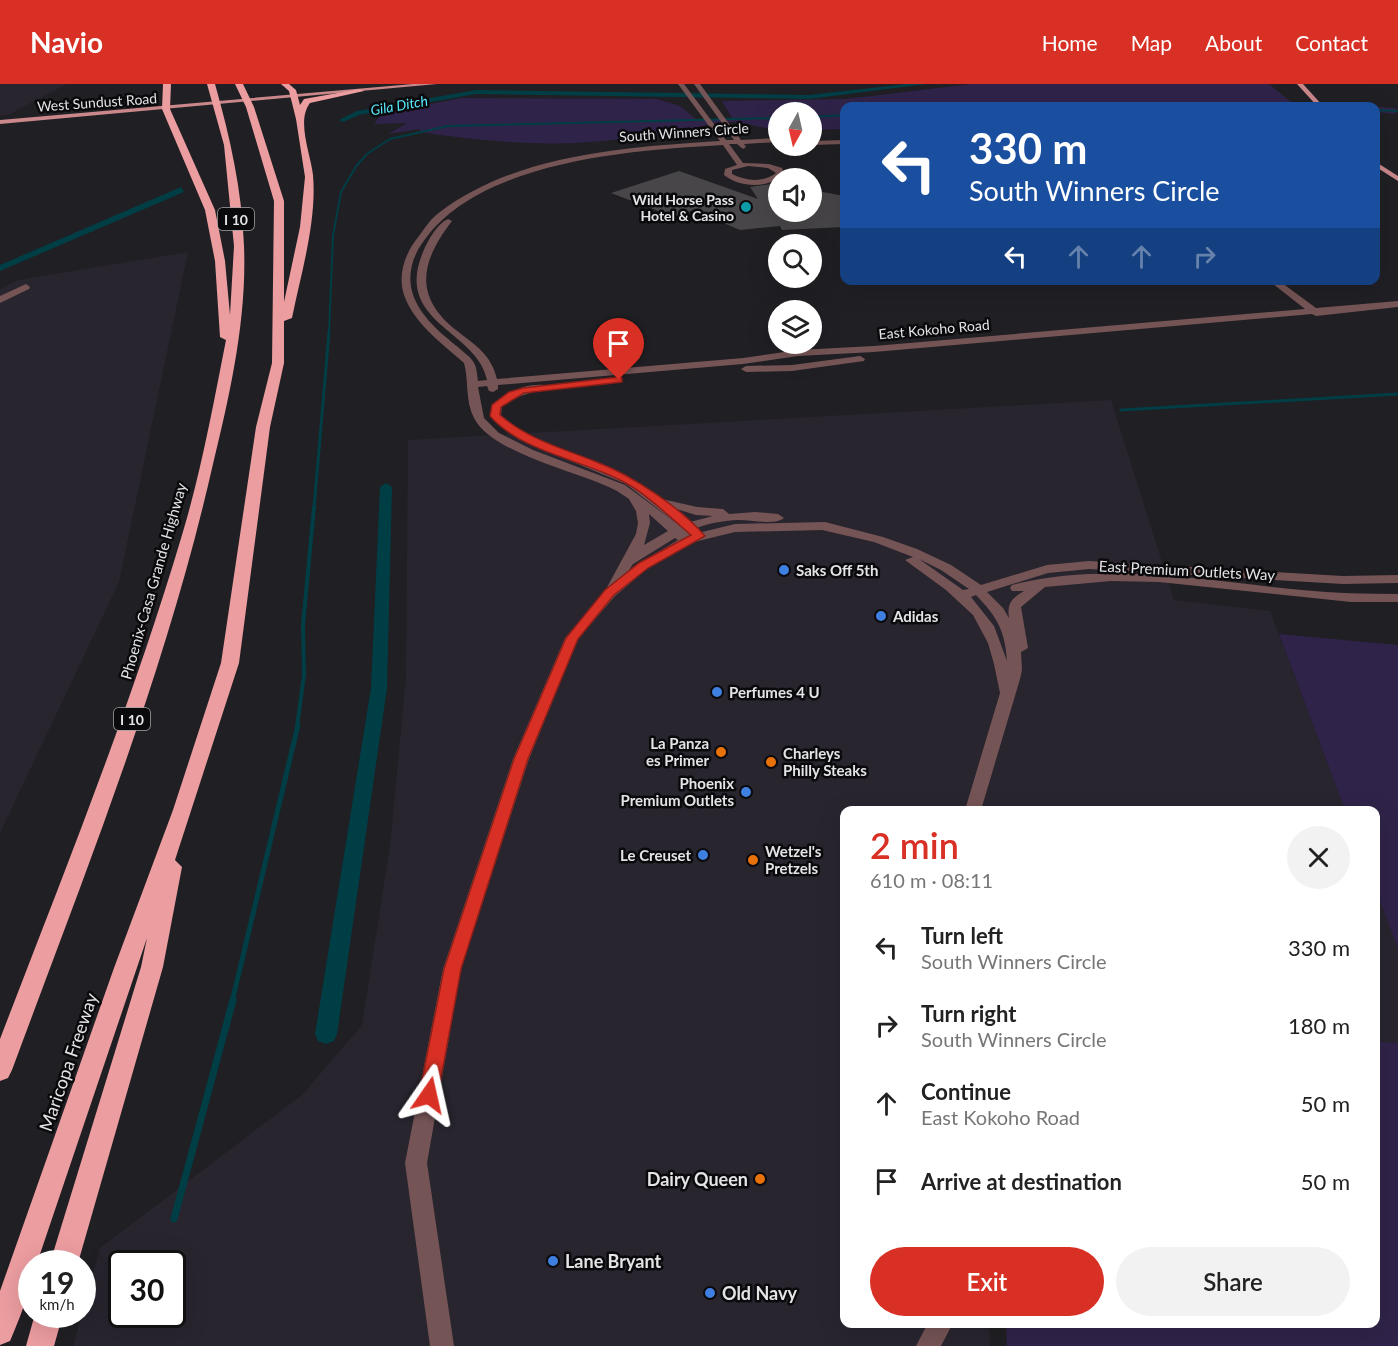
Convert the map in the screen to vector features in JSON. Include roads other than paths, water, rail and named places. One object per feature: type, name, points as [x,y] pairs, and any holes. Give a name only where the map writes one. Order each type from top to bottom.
[{"type":"highway","points":[[167,84],[166,107],[210,210],[220,261],[228,356]]},
{"type":"highway","name":"Phoenix-Casa Grande Highway","points":[[0,1070],[82,859],[148,670],[200,496],[235,324],[239,246],[228,145],[211,84]]},
{"type":"highway","points":[[239,84],[250,107],[279,201],[278,363]]},
{"type":"highway","points":[[68,1250],[152,967],[183,810],[230,663],[263,427],[278,363],[304,227],[309,177],[300,119],[293,95],[285,84]]},
{"type":"highway","points":[[300,119],[307,101],[360,91]]},
{"type":"highway","name":"Maricopa Freeway","points":[[0,1331],[125,968],[183,810]]},
{"type":"highway","points":[[40,1346],[45,1328]]},
{"type":"main road","points":[[293,95],[388,84]]},
{"type":"main road","points":[[293,95],[434,84]]},
{"type":"main road","points":[[1300,84],[1316,102]]},
{"type":"main road","name":"West Sundust Road","points":[[0,122],[293,95]]},
{"type":"main road","points":[[1380,167],[1398,179]]},
{"type":"main road","points":[[1380,178],[1398,189]]},
{"type":"street","points":[[681,84],[741,165]]},
{"type":"street","points":[[697,84],[755,164]]},
{"type":"street","points":[[699,144],[715,139],[710,128],[710,121]]},
{"type":"street","points":[[822,141],[840,140]]},
{"type":"street","name":"South Winners Circle","points":[[692,538],[621,488],[498,436],[482,423],[469,362],[422,319],[410,299],[405,278],[407,266],[409,257],[420,237],[435,220],[480,192],[534,174],[619,151],[699,144],[768,143]]},
{"type":"street","name":"South Winners Circle","points":[[493,386],[486,361],[438,318],[425,298],[420,277],[422,258],[432,239],[447,222],[489,194],[534,174],[625,155],[727,144]]},
{"type":"street","points":[[755,164],[775,168],[780,174],[773,179],[756,182],[738,180],[728,175],[729,169],[755,164]]},
{"type":"street","points":[[407,266],[421,266]]},
{"type":"street","points":[[1279,285],[1314,312],[1326,314]]},
{"type":"street","points":[[1293,285],[1326,314]]},
{"type":"street","points":[[0,300],[26,287]]},
{"type":"street","name":"East Kokoho Road","points":[[992,344],[1326,314],[1398,304]]},
{"type":"street","name":"East Kokoho Road","points":[[474,387],[753,364],[792,368],[992,344],[1314,312]]},
{"type":"street","name":"East Kokoho Road","points":[[1326,314],[1338,317],[1398,312]]},
{"type":"street","name":"East Kokoho Road","points":[[493,386],[540,387],[753,364]]},
{"type":"street","name":"South Winners Circle","points":[[540,387],[504,399],[497,405],[495,416],[514,432],[619,475],[655,499],[680,528]]},
{"type":"street","points":[[610,593],[618,572],[643,536],[643,524],[637,501],[621,488]]},
{"type":"street","points":[[655,499],[696,511],[753,515],[825,526],[911,550],[924,557],[1002,616],[1012,642],[1015,670]]},
{"type":"street","points":[[627,562],[680,528],[753,515]]},
{"type":"street","points":[[442,1346],[415,1170],[452,969],[530,737],[572,638],[610,593],[644,565],[692,538],[735,528],[825,526]]},
{"type":"street","points":[[891,544],[975,595],[1001,657],[1007,694]]},
{"type":"street","points":[[924,557],[942,561],[965,573],[984,576],[1047,575]]},
{"type":"street","name":"East Premium Outlets Way","points":[[975,595],[1047,575],[1108,564],[1343,580],[1398,579]]},
{"type":"street","points":[[974,806],[1007,694],[1022,654],[1014,607],[1047,575]]},
{"type":"street","name":"East Premium Outlets Way","points":[[1047,575],[1147,579],[1328,596],[1398,598]]},
{"type":"street","points":[[928,1346],[938,1328]]},
{"type":"waterway","name":"Gila Ditch","points":[[343,120],[357,113],[476,92],[809,97],[924,84]]},
{"type":"waterway","points":[[1380,110],[1398,111]]},
{"type":"waterway","points":[[822,116],[840,115]]},
{"type":"waterway","points":[[329,334],[333,236],[341,192],[357,165],[367,154],[390,139],[448,126],[768,118]]},
{"type":"waterway","name":"Gila Ditch","points":[[0,268],[181,190]]},
{"type":"waterway","points":[[314,508],[329,332]]},
{"type":"waterway","points":[[1121,410],[1398,394]]},
{"type":"waterway","points":[[326,1034],[379,688],[386,487]]},
{"type":"waterway","points":[[297,727],[304,675],[303,625],[314,507]]},
{"type":"waterway","points":[[232,1002],[298,725]]},
{"type":"waterway","points":[[174,1219],[233,1000]]},
{"type":"place","name":"Wild Horse Pass Hotel & Casino","points":[[746,207]]},
{"type":"place","name":"Saks Off 5th","points":[[784,570]]},
{"type":"place","name":"Adidas","points":[[881,616]]},
{"type":"place","name":"Perfumes 4 U","points":[[717,692]]},
{"type":"place","name":"La Panza es Primer","points":[[721,752]]},
{"type":"place","name":"Charleys Philly Steaks","points":[[771,762]]},
{"type":"place","name":"Phoenix Premium Outlets","points":[[746,792]]},
{"type":"place","name":"Le Creuset","points":[[703,855]]},
{"type":"place","name":"Wetzel's Pretzels","points":[[753,860]]},
{"type":"place","name":"Dairy Queen","points":[[760,1179]]},
{"type":"place","name":"Lane Bryant","points":[[553,1261]]},
{"type":"place","name":"Old Navy","points":[[710,1293]]}]
